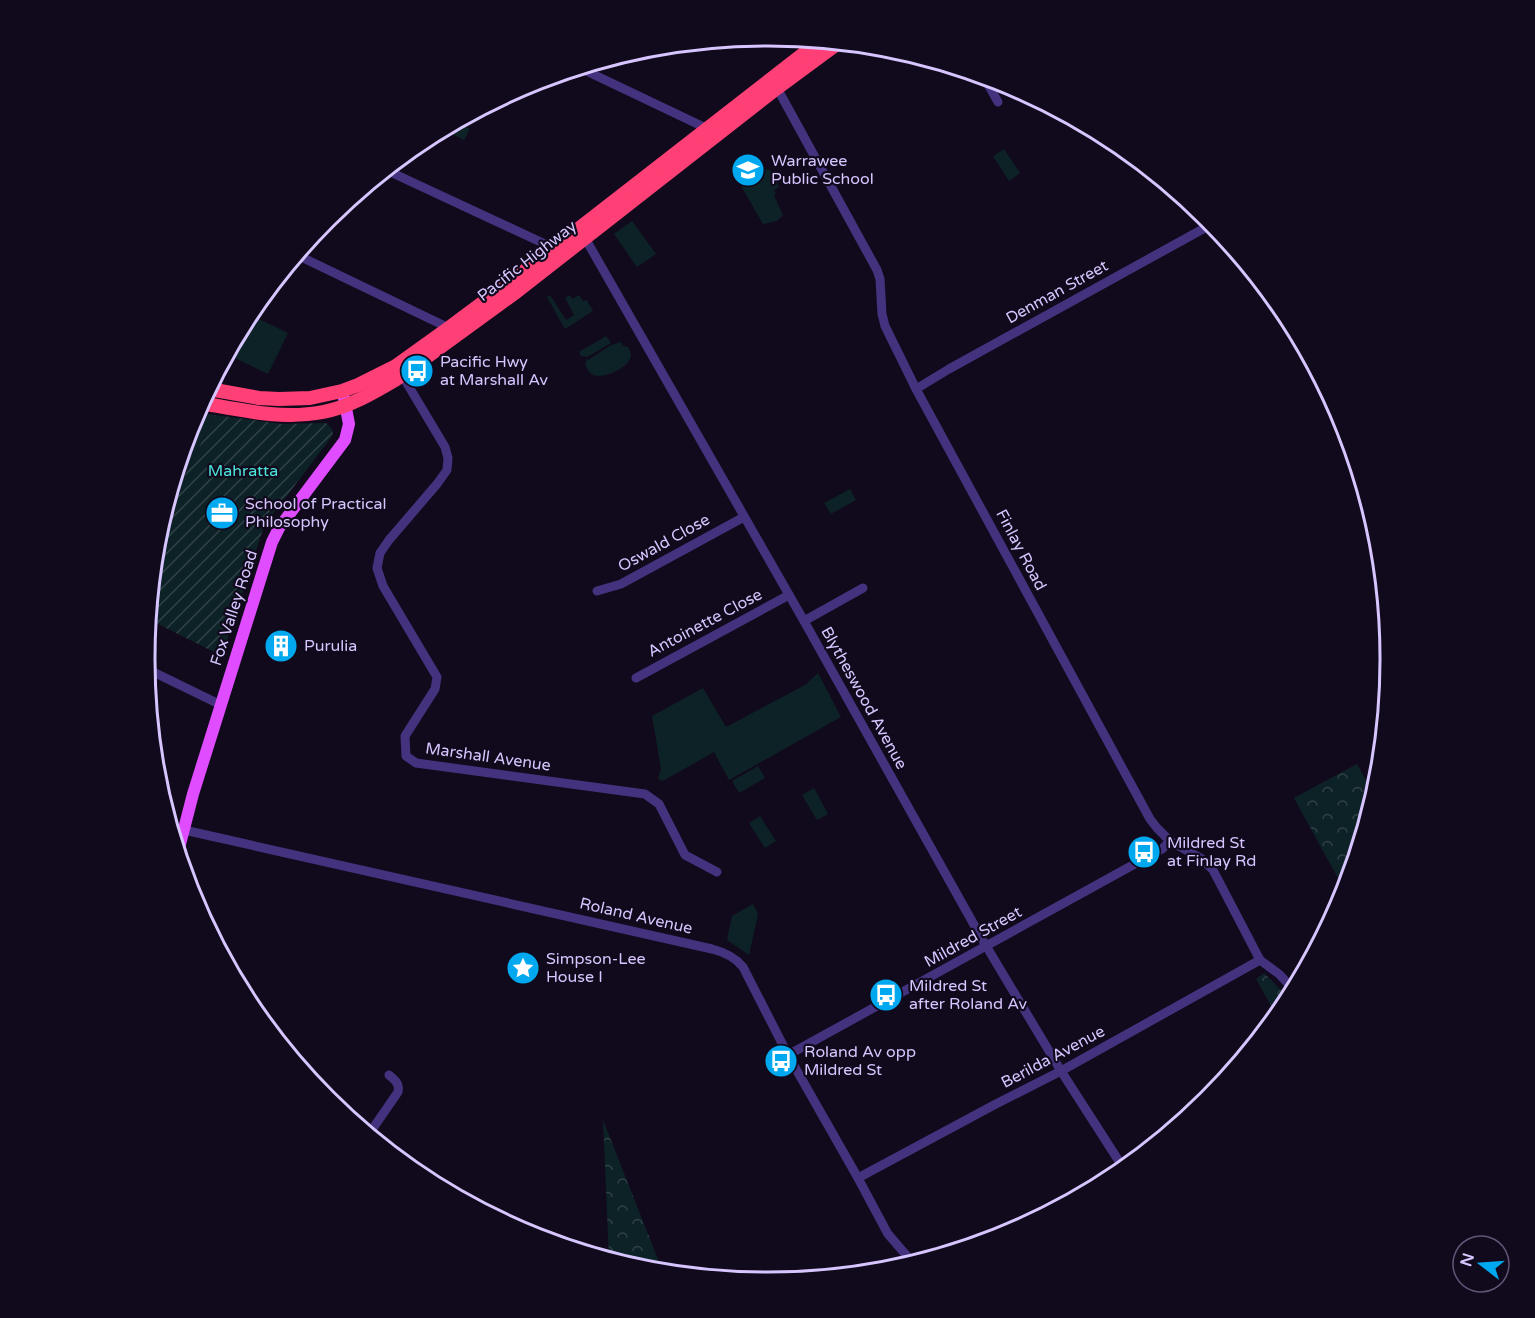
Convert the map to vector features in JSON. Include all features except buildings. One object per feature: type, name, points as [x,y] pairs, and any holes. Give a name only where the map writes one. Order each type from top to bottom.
[{"type":"highway","name":"Pacific Highway","points":[[211,404],[283,415],[303,415],[346,406],[376,391],[402,375],[516,292],[557,253],[811,48]]},
{"type":"highway","name":"Pacific Highway","points":[[217,390],[259,398],[310,398],[342,391],[396,366],[557,253],[585,238],[828,50]]},
{"type":"main road","name":"Fox Valley Road","points":[[182,837],[220,705],[272,542],[279,528],[345,440],[348,424],[342,391]]},
{"type":"street","points":[[590,73],[708,129]]},
{"type":"street","name":"Finlay Road","points":[[777,88],[877,270],[885,326],[916,389],[1150,819],[1170,841],[1202,859],[1213,870],[1260,960],[1287,983]]},
{"type":"street","points":[[991,89],[998,102]]},
{"type":"street","points":[[394,174],[557,253]]},
{"type":"street","name":"Denman Street","points":[[916,389],[1204,229]]},
{"type":"street","name":"Blytheswood Avenue","points":[[585,238],[987,947],[1061,1071],[1119,1160]]},
{"type":"street","points":[[304,258],[449,328]]},
{"type":"street","name":"Marshall Avenue","points":[[402,375],[445,447],[448,458],[447,470],[389,540],[380,553],[377,568],[383,586],[437,677],[435,689],[405,736],[406,756],[416,763],[645,794],[659,804],[685,855],[717,872]]},
{"type":"street","name":"Oswald Close","points":[[597,591],[621,584],[744,517]]},
{"type":"street","points":[[804,621],[862,588]]},
{"type":"street","name":"Antoinette Close","points":[[636,678],[789,595]]},
{"type":"street","points":[[155,673],[220,705]]},
{"type":"street","name":"Roland Avenue","points":[[184,830],[721,951],[734,958],[742,968],[888,1234],[907,1255]]},
{"type":"street","name":"Mildred Street","points":[[788,1055],[1162,849],[1170,841]]},
{"type":"street","name":"Berilda Avenue","points":[[858,1178],[1061,1071],[1260,960]]},
{"type":"street","points":[[373,1128],[398,1092],[397,1082],[389,1075]]},
{"type":"green space","points":[[466,127],[470,129],[464,140],[452,134]]},
{"type":"green space","points":[[1004,149],[1020,173],[1009,181],[993,156]]},
{"type":"green space","points":[[756,168],[770,170],[779,187],[774,190],[776,194],[774,195],[783,215],[777,221],[763,224],[740,184],[739,178]]},
{"type":"green space","points":[[632,221],[656,254],[637,267],[614,234]]},
{"type":"green space","points":[[550,295],[566,320],[574,315],[565,298],[570,295],[572,299],[579,295],[583,301],[587,300],[593,311],[565,329],[547,297]]},
{"type":"green space","points":[[258,319],[288,333],[268,374],[234,358]]},
{"type":"green space","points":[[606,336],[611,343],[587,357],[581,356],[579,352]]},
{"type":"green space","points":[[621,342],[623,346],[628,347],[631,355],[625,365],[607,375],[600,376],[590,373],[585,365],[586,359]]},
{"type":"green space","points":[[207,414],[215,415],[182,481]]},
{"type":"green space","name":"Mahratta","points":[[215,415],[282,424],[326,423],[332,429],[333,435],[264,526],[222,656],[156,623],[167,540],[181,483]]},
{"type":"green space","points":[[850,489],[856,500],[831,514],[824,503]]},
{"type":"green space","points":[[818,673],[841,717],[729,780],[714,752],[663,781],[658,779],[661,769],[652,716],[703,688],[726,727],[805,685]]},
{"type":"green space","points":[[1357,764],[1367,782],[1359,818],[1338,879],[1294,798]]},
{"type":"green space","points":[[758,766],[765,778],[739,793],[732,781]]},
{"type":"green space","points":[[814,788],[828,814],[817,820],[802,795]]},
{"type":"green space","points":[[760,816],[776,841],[765,848],[749,823]]},
{"type":"green space","points":[[753,904],[758,914],[749,955],[727,940],[732,916]]},
{"type":"green space","points":[[1264,973],[1282,991],[1272,1006],[1256,979]]},
{"type":"green space","points":[[603,1120],[659,1262],[609,1251]]},
{"type":"place","name":"Warrawee Public School","points":[[748,170]]},
{"type":"place","name":"Pacific Hwy at Marshall Av","points":[[417,371]]},
{"type":"place","name":"School of Practical Philosophy","points":[[222,513]]},
{"type":"place","name":"Purulia","points":[[281,646]]},
{"type":"place","name":"Mildred St at Finlay Rd","points":[[1144,852]]},
{"type":"place","name":"Simpson-Lee House I","points":[[523,968]]},
{"type":"place","name":"Mildred St after Roland Av","points":[[886,995]]},
{"type":"place","name":"Roland Av opp Mildred St","points":[[781,1061]]}]
